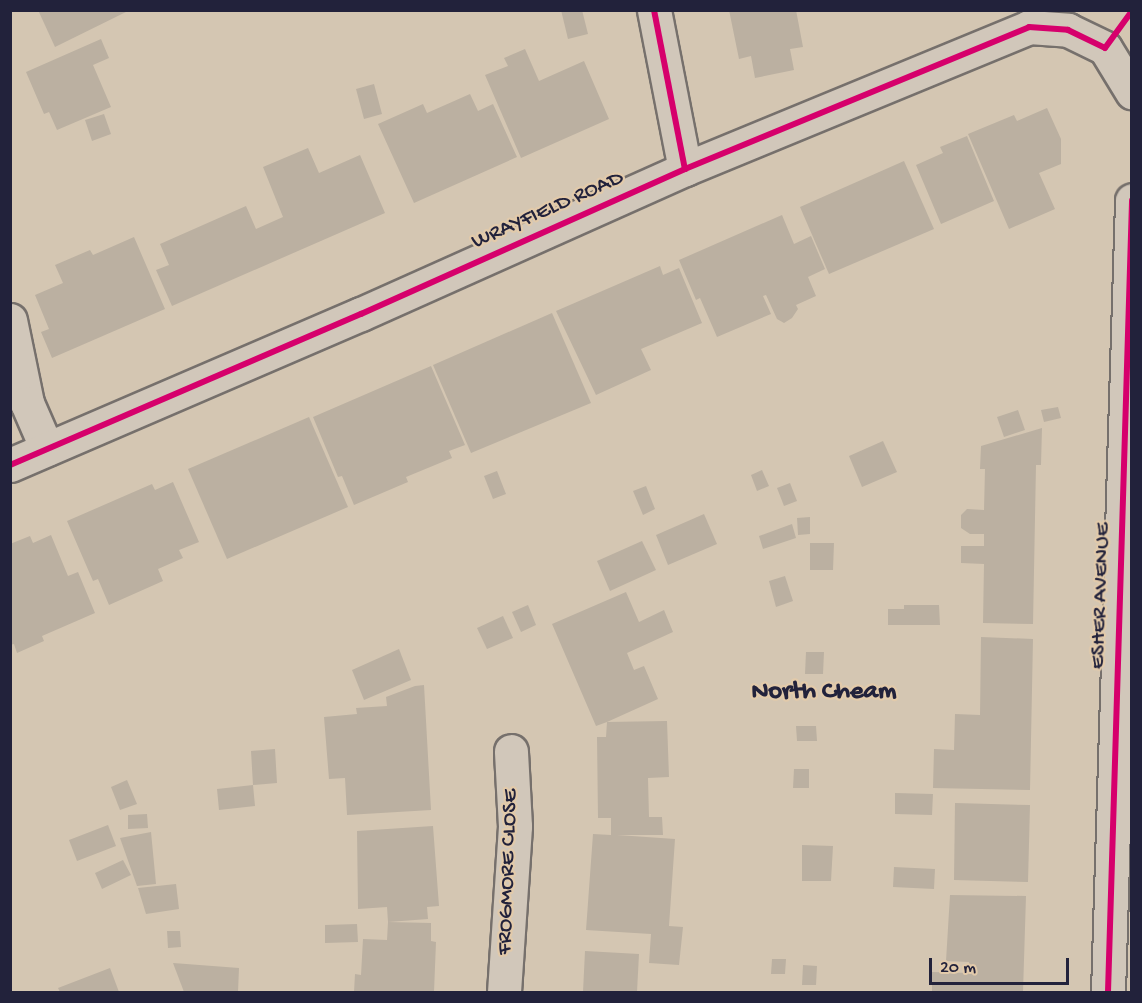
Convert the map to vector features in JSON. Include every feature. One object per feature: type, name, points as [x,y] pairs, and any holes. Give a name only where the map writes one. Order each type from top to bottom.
[{"type":"street","points":[[654,10],[686,169]]},
{"type":"street","name":"WRAYFIELD ROAD","points":[[10,465],[361,314],[686,169],[1029,27],[1068,30],[1105,48],[1131,92]]},
{"type":"street","name":"ESHER AVENUE","points":[[1108,993],[1123,844],[1131,200]]},
{"type":"street","points":[[10,320],[27,403],[47,449]]},
{"type":"street","name":"FROGMORE CLOSE","points":[[504,993],[515,826],[511,752]]},
{"type":"building","points":[[38,10],[130,10],[55,47]]},
{"type":"building","points":[[561,10],[582,10],[588,34],[568,39]]},
{"type":"building","points":[[729,10],[796,10],[803,47],[790,49],[794,70],[755,78],[751,56],[739,59]]},
{"type":"building","points":[[101,39],[109,58],[93,65],[111,107],[57,130],[49,112],[44,114],[26,72]]},
{"type":"building","points":[[525,49],[539,81],[584,61],[609,119],[521,158],[485,75],[508,66],[504,58]]},
{"type":"building","points":[[374,84],[382,114],[364,119],[356,89]]},
{"type":"building","points":[[470,94],[478,111],[493,104],[517,157],[414,203],[378,124],[423,104],[427,113]]},
{"type":"building","points":[[1047,108],[1061,139],[1061,164],[1039,173],[1055,209],[1009,229],[968,134],[1014,115],[1017,121]]},
{"type":"building","points":[[104,114],[111,134],[92,141],[85,120]]},
{"type":"building","points":[[967,136],[994,201],[941,224],[916,165],[943,153],[940,147]]},
{"type":"building","points":[[308,148],[319,173],[360,155],[385,213],[172,306],[156,270],[169,265],[160,244],[246,206],[256,229],[283,217],[263,167]]},
{"type":"building","points":[[904,161],[934,229],[829,274],[800,207]]},
{"type":"building","points":[[782,215],[794,244],[811,236],[825,269],[808,277],[816,296],[796,305],[798,309],[792,318],[784,323],[777,319],[766,295],[763,296],[771,314],[717,337],[700,298],[696,300],[679,260]]},
{"type":"building","points":[[134,237],[165,309],[52,358],[41,332],[49,329],[35,295],[63,283],[55,265],[90,250],[93,255]]},
{"type":"building","points":[[660,266],[663,275],[679,268],[702,323],[641,349],[651,370],[596,395],[556,311]]},
{"type":"building","points":[[552,313],[591,403],[471,453],[433,365]]},
{"type":"building","points":[[431,366],[465,445],[449,451],[452,458],[406,477],[408,482],[354,505],[342,476],[338,477],[313,417]]},
{"type":"building","points":[[1058,407],[1061,418],[1044,422],[1041,410]]},
{"type":"building","points":[[1018,410],[1025,430],[1004,437],[997,417]]},
{"type":"building","points":[[309,417],[348,507],[227,559],[188,469]]},
{"type":"building","points":[[1042,428],[1041,465],[1036,465],[1033,624],[983,623],[984,564],[961,563],[961,546],[984,546],[984,534],[970,534],[961,528],[961,515],[967,509],[984,510],[985,469],[980,469],[981,446]]},
{"type":"building","points":[[883,441],[897,472],[862,487],[849,456]]},
{"type":"building","points":[[762,470],[769,486],[757,491],[751,475]]},
{"type":"building","points":[[497,471],[506,494],[493,499],[484,476]]},
{"type":"building","points":[[173,482],[199,542],[179,550],[183,558],[158,569],[163,581],[109,605],[98,579],[93,581],[67,521],[152,484],[155,490]]},
{"type":"building","points":[[790,483],[797,501],[784,506],[777,488]]},
{"type":"building","points":[[646,486],[655,509],[643,515],[633,491]]},
{"type":"building","points":[[704,514],[717,544],[668,565],[656,535]]},
{"type":"building","points":[[810,517],[810,534],[798,535],[797,518]]},
{"type":"building","points":[[792,524],[796,538],[763,549],[759,536]]},
{"type":"building","points":[[51,535],[68,576],[78,572],[95,613],[42,636],[44,641],[17,653],[14,644],[10,645],[10,544],[30,536],[33,543]]},
{"type":"building","points":[[642,541],[656,570],[610,591],[597,561]]},
{"type":"building","points":[[810,543],[834,543],[833,570],[810,570]]},
{"type":"building","points":[[785,576],[793,601],[776,607],[769,581]]},
{"type":"building","points":[[626,592],[639,622],[664,610],[673,632],[627,653],[634,670],[644,666],[658,699],[596,726],[552,624]]},
{"type":"building","points":[[528,605],[536,625],[521,632],[512,612]]},
{"type":"building","points":[[904,605],[939,605],[940,625],[888,625],[888,609],[904,609]]},
{"type":"building","points":[[503,616],[513,638],[487,649],[477,628]]},
{"type":"building","points":[[981,637],[1033,639],[1030,790],[933,788],[934,749],[954,750],[955,714],[980,715]]},
{"type":"building","points":[[399,649],[411,680],[364,700],[352,670]]},
{"type":"building","points":[[806,652],[824,652],[823,674],[805,674]]},
{"type":"building","points":[[424,685],[431,810],[347,815],[345,778],[329,779],[324,717],[357,714],[356,708],[387,706],[386,697]]},
{"type":"building","points":[[667,721],[669,777],[648,778],[649,817],[662,817],[663,835],[617,835],[675,839],[669,926],[683,927],[679,965],[649,963],[651,934],[586,930],[593,834],[611,835],[611,818],[598,818],[597,737],[606,737],[607,722]]},
{"type":"building","points":[[796,726],[816,726],[817,741],[797,741]]},
{"type":"building","points":[[275,749],[277,783],[253,785],[251,751]]},
{"type":"building","points":[[794,769],[809,769],[809,788],[793,788]]},
{"type":"building","points":[[127,780],[137,804],[120,810],[111,787]]},
{"type":"building","points":[[253,785],[255,806],[219,810],[217,789]]},
{"type":"building","points":[[895,793],[933,794],[932,815],[895,814]]},
{"type":"building","points":[[955,803],[1030,805],[1028,882],[954,880]]},
{"type":"building","points":[[147,814],[148,828],[128,829],[128,815]]},
{"type":"building","points":[[108,825],[116,846],[77,861],[69,840]]},
{"type":"building","points":[[433,826],[439,906],[427,907],[428,919],[388,922],[387,907],[358,909],[357,831]]},
{"type":"building","points":[[151,832],[156,884],[137,886],[120,838]]},
{"type":"building","points":[[802,845],[833,846],[831,881],[802,881]]},
{"type":"building","points":[[123,860],[131,875],[102,889],[95,873]]},
{"type":"building","points":[[894,867],[935,869],[934,889],[893,887]]},
{"type":"building","points":[[176,884],[179,909],[146,914],[138,888]]},
{"type":"building","points":[[950,895],[1026,896],[1023,992],[932,992],[932,972],[969,973],[969,962],[946,961]]},
{"type":"building","points":[[388,922],[431,923],[431,941],[436,942],[434,992],[354,992],[355,974],[361,975],[363,939],[387,940]]},
{"type":"building","points":[[357,924],[358,942],[325,943],[325,925]]},
{"type":"building","points":[[167,931],[180,931],[181,947],[168,948]]},
{"type":"building","points":[[585,951],[639,954],[637,992],[583,992]]},
{"type":"building","points":[[772,959],[786,959],[785,974],[771,974]]},
{"type":"building","points":[[173,963],[239,968],[238,992],[184,992]]},
{"type":"building","points":[[803,965],[817,966],[816,985],[802,985]]},
{"type":"building","points":[[110,968],[119,992],[60,992],[58,988]]},
{"type":"cycle path","points":[[654,10],[685,169]]},
{"type":"cycle path","points":[[10,465],[361,314],[685,169],[1029,27],[1068,30],[1105,48],[1132,11]]},
{"type":"cycle path","points":[[1108,992],[1132,200]]},
{"type":"district","name":"North Cheam","points":[[824,693]]}]
